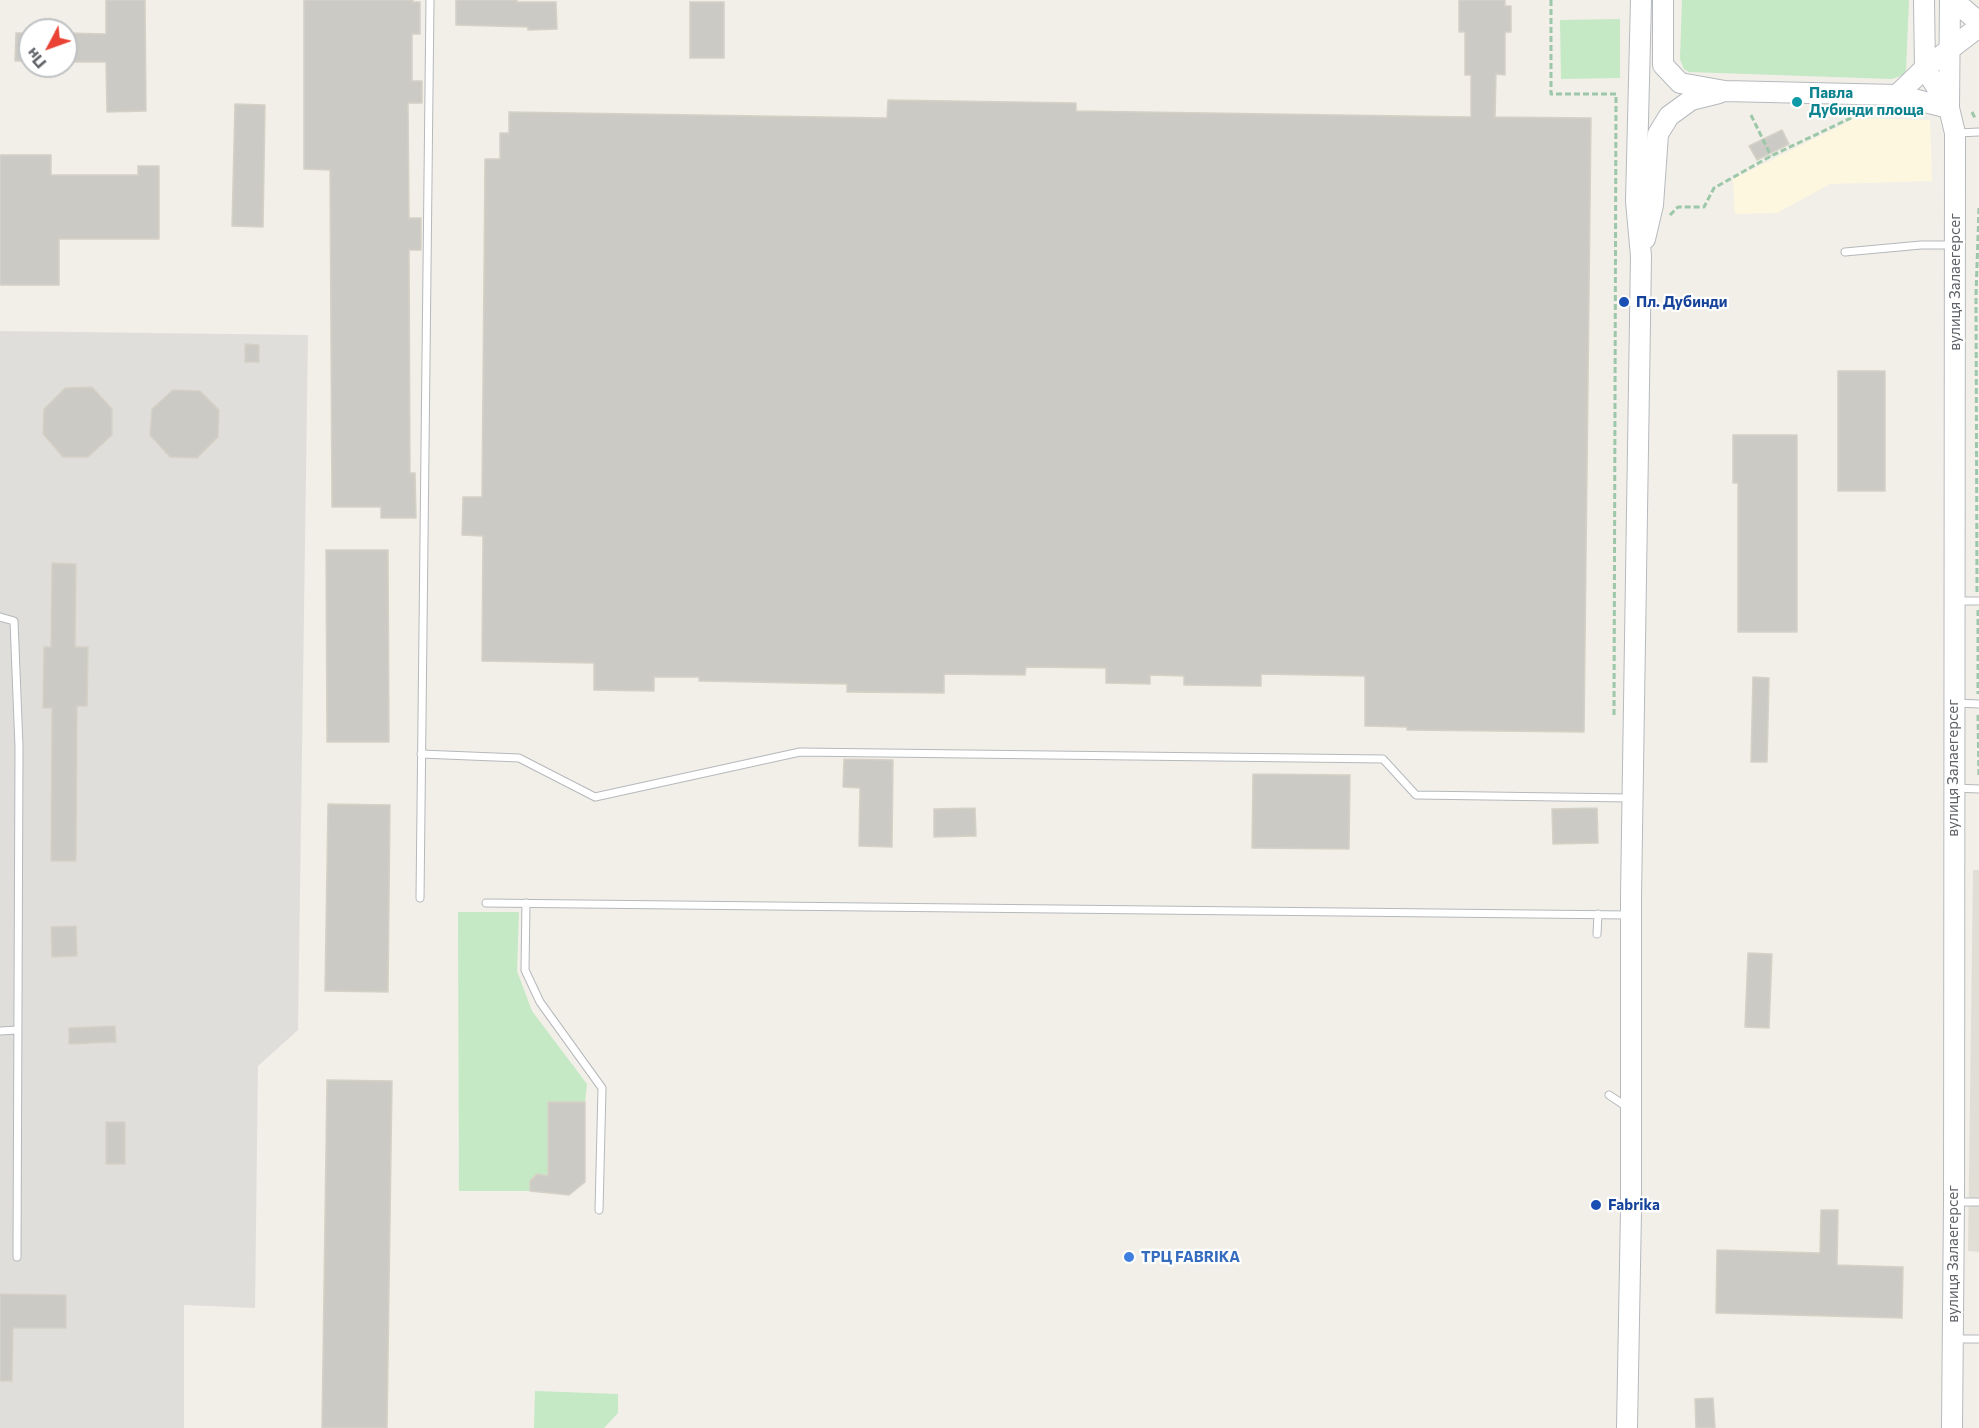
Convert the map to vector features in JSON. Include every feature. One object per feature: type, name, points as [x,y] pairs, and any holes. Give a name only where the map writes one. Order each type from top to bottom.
[{"type":"main road","points":[[1663,0],[1663,65],[1680,83],[1725,91],[1897,95],[1948,108]]},
{"type":"main road","points":[[1924,0],[1925,68],[1948,108]]},
{"type":"main road","points":[[1948,108],[1952,0]]},
{"type":"main road","points":[[1952,0],[1979,22]]},
{"type":"main road","points":[[1627,1428],[1631,915],[1641,256],[1636,201],[1643,2]]},
{"type":"main road","points":[[1897,95],[1949,48],[1979,27]]},
{"type":"main road","points":[[1641,256],[1653,205],[1658,134],[1669,116],[1691,100],[1725,91]]},
{"type":"main road","name":"вулиця Залаегерсег","points":[[1948,108],[1955,134],[1956,245],[1952,1428]]},
{"type":"lane","points":[[420,898],[430,0]]},
{"type":"lane","points":[[1955,134],[1979,132]]},
{"type":"lane","points":[[1845,252],[1922,245],[1956,245]]},
{"type":"lane","points":[[1954,601],[1978,601]]},
{"type":"lane","points":[[0,617],[14,621],[19,747],[17,1257]]},
{"type":"lane","points":[[1954,703],[1979,704]]},
{"type":"lane","points":[[421,754],[519,758],[595,797],[800,752],[1383,759],[1416,795],[1633,798]]},
{"type":"lane","points":[[1953,788],[1979,789]]},
{"type":"lane","points":[[486,903],[1631,915]]},
{"type":"lane","points":[[526,903],[525,970],[540,1002],[602,1088],[599,1210]]},
{"type":"lane","points":[[1598,914],[1598,934]]},
{"type":"lane","points":[[0,1031],[18,1030]]},
{"type":"lane","points":[[1609,1095],[1631,1110]]},
{"type":"lane","points":[[1954,1202],[1979,1202]]},
{"type":"lane","points":[[1953,1338],[1979,1339]]},
{"type":"path","points":[[1551,0],[1551,94],[1616,94],[1614,719]]},
{"type":"path","points":[[1751,115],[1772,156]]},
{"type":"path","points":[[1663,223],[1678,207],[1704,207],[1714,188],[1772,156],[1855,116]]},
{"type":"path","points":[[1979,208],[1976,295],[1979,789]]},
{"type":"shaded area","points":[[1856,118],[1930,120],[1932,181],[1830,184],[1777,213],[1735,214],[1733,179]]},
{"type":"shaded area","points":[[0,331],[308,335],[298,1030],[258,1066],[255,1308],[184,1305],[184,1428],[0,1428]]},
{"type":"shaded area","points":[[1973,870],[1979,870],[1979,1252],[1968,1251]]},
{"type":"green space","points":[[1682,0],[1909,0],[1906,70],[1903,75],[1892,79],[1689,72],[1684,69],[1680,59]]},
{"type":"green space","points":[[1620,19],[1620,78],[1561,79],[1560,20]]},
{"type":"green space","points":[[458,912],[519,912],[517,971],[532,1011],[587,1084],[585,1182],[569,1195],[530,1191],[459,1191]]},
{"type":"green space","points":[[535,1391],[618,1394],[618,1413],[604,1428],[534,1428]]},
{"type":"building","points":[[106,0],[145,0],[146,111],[107,112],[106,62],[78,62],[78,33],[106,34]]},
{"type":"building","points":[[304,0],[413,0],[413,2],[420,2],[420,34],[412,34],[412,81],[422,81],[422,103],[408,103],[409,218],[421,218],[421,250],[409,250],[410,473],[415,473],[416,518],[381,518],[381,507],[332,507],[330,170],[304,169]]},
{"type":"building","points":[[456,0],[556,2],[557,29],[528,30],[528,27],[456,25]]},
{"type":"building","points":[[1459,0],[1505,0],[1505,6],[1511,6],[1511,32],[1505,32],[1505,75],[1496,74],[1495,117],[1591,118],[1584,732],[1407,730],[1407,727],[1365,726],[1365,676],[1261,674],[1261,686],[1184,685],[1184,676],[1150,675],[1150,684],[1106,683],[1106,668],[1026,667],[1025,675],[944,674],[944,693],[847,692],[847,684],[699,681],[699,677],[654,677],[654,691],[594,690],[594,663],[482,661],[483,536],[462,535],[463,497],[482,497],[485,159],[500,159],[500,133],[509,133],[509,112],[887,118],[888,100],[1076,103],[1076,111],[1471,117],[1471,75],[1465,75],[1465,32],[1459,32]]},
{"type":"building","points":[[690,2],[724,2],[724,58],[690,58]]},
{"type":"building","points":[[16,33],[18,33],[18,61],[15,61]]},
{"type":"building","points":[[235,104],[265,105],[263,227],[232,226]]},
{"type":"building","points":[[1782,130],[1789,144],[1757,160],[1749,146]]},
{"type":"building","points":[[0,155],[51,155],[51,175],[138,175],[138,166],[159,166],[159,239],[59,239],[59,285],[0,285]]},
{"type":"building","points":[[245,344],[259,345],[259,362],[245,362]]},
{"type":"building","points":[[1838,371],[1885,371],[1885,491],[1838,491]]},
{"type":"building","points":[[92,387],[112,409],[112,435],[88,457],[63,457],[43,434],[44,409],[65,388]]},
{"type":"building","points":[[173,390],[200,391],[219,410],[218,437],[197,458],[170,457],[150,435],[152,409]]},
{"type":"building","points":[[1733,435],[1797,435],[1797,632],[1738,632],[1738,483],[1733,483]]},
{"type":"building","points":[[326,550],[388,550],[389,742],[327,742]]},
{"type":"building","points":[[52,563],[76,564],[75,647],[88,647],[87,706],[77,706],[76,861],[51,861],[52,708],[43,708],[44,647],[51,647]]},
{"type":"building","points":[[1753,677],[1769,678],[1767,762],[1751,762]]},
{"type":"building","points":[[844,759],[893,760],[892,847],[859,846],[860,788],[843,787]]},
{"type":"building","points":[[1253,774],[1350,775],[1349,849],[1252,848]]},
{"type":"building","points":[[328,804],[390,805],[388,992],[325,991]]},
{"type":"building","points":[[975,808],[976,836],[934,837],[934,809]]},
{"type":"building","points":[[1597,808],[1598,843],[1553,844],[1552,809]]},
{"type":"building","points":[[76,926],[77,956],[52,957],[51,927]]},
{"type":"building","points":[[1748,953],[1772,954],[1769,1028],[1745,1027]]},
{"type":"building","points":[[115,1026],[116,1042],[69,1044],[69,1028]]},
{"type":"building","points":[[327,1080],[392,1081],[387,1428],[322,1428]]},
{"type":"building","points":[[548,1102],[585,1102],[585,1182],[569,1195],[530,1191],[530,1181],[537,1174],[548,1176]]},
{"type":"building","points":[[106,1122],[125,1122],[125,1164],[106,1164]]},
{"type":"building","points":[[1821,1210],[1838,1210],[1837,1265],[1903,1267],[1902,1318],[1716,1313],[1717,1250],[1820,1253]]},
{"type":"building","points":[[0,1294],[66,1295],[66,1328],[13,1328],[12,1381],[0,1381]]},
{"type":"building","points":[[1713,1398],[1715,1428],[1696,1428],[1695,1399]]},
{"type":"place","name":"Павла Дубинди площа","points":[[1797,102]]},
{"type":"place","name":"Пл. Дубинди","points":[[1624,302]]},
{"type":"place","name":"Fabrika","points":[[1596,1205]]},
{"type":"place","name":"ТРЦ FABRIKA","points":[[1129,1257]]}]
